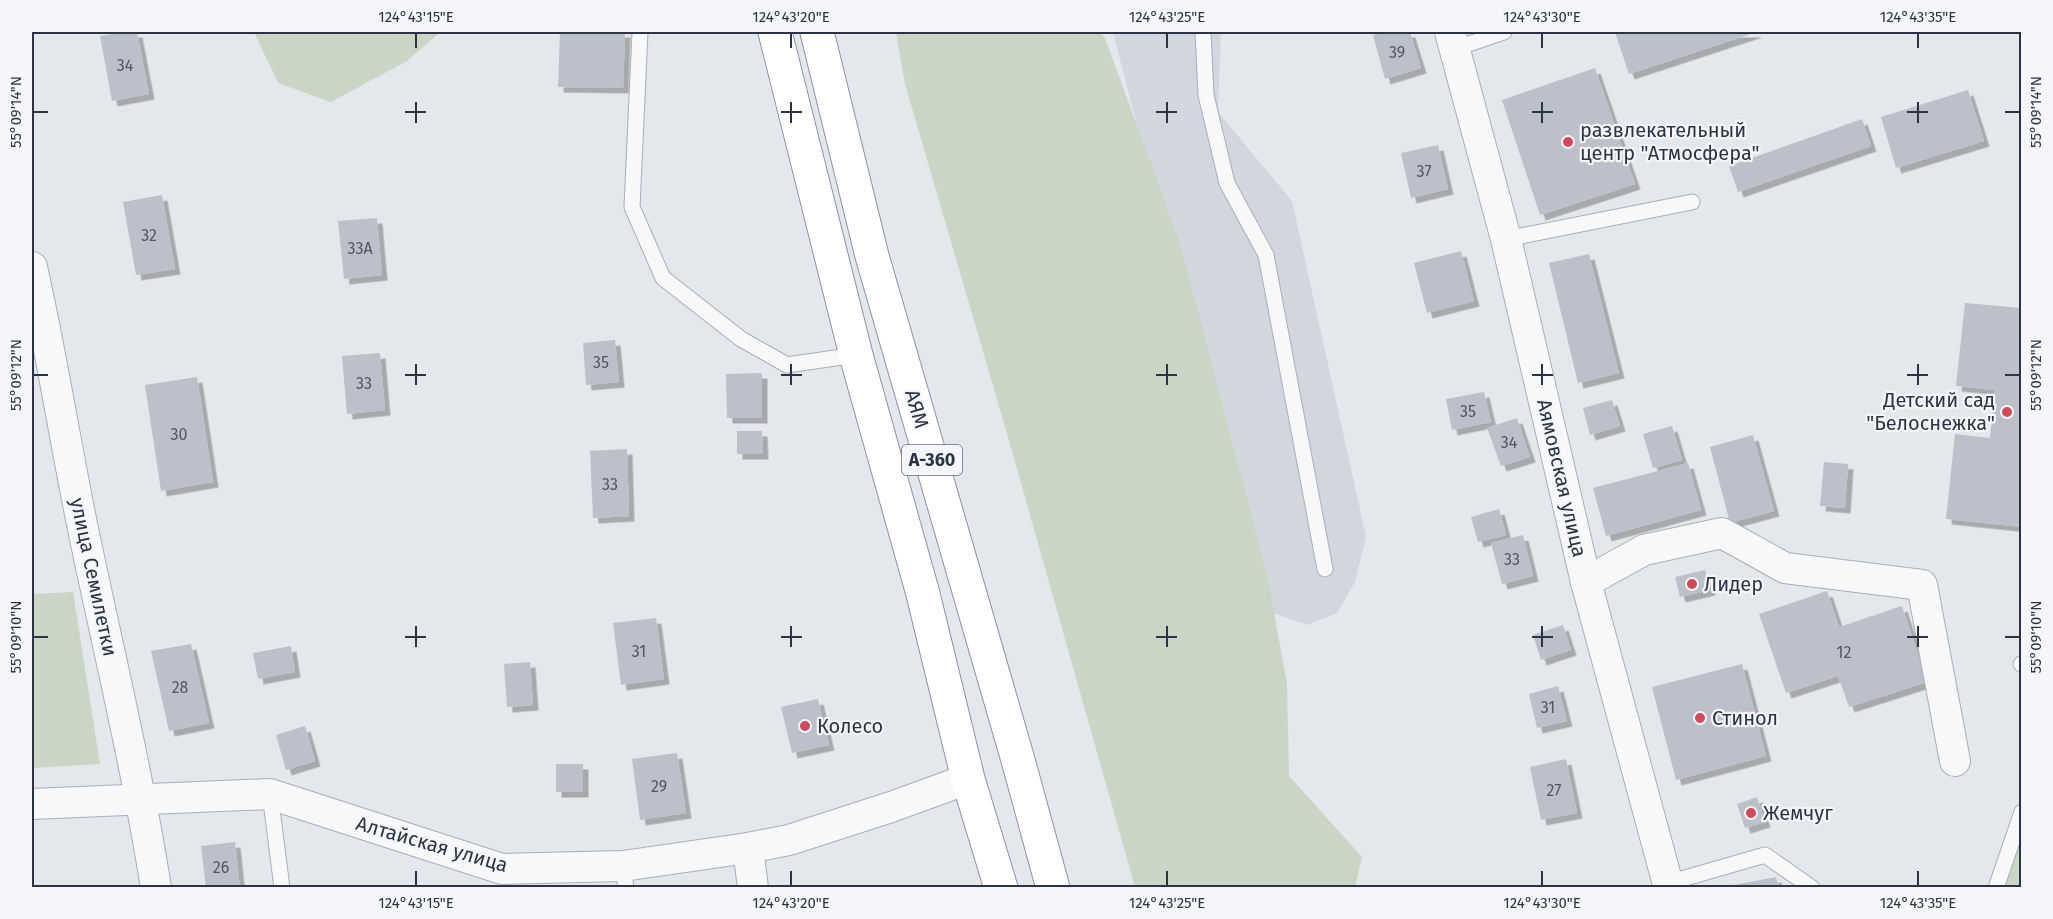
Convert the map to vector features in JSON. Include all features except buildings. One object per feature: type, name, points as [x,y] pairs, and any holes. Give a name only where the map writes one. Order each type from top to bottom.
[{"type":"highway","name":"А-360","points":[[775,32],[856,356],[923,594],[968,779],[1001,888]]},
{"type":"highway","name":"АЯМ","points":[[817,32],[872,256],[1053,888]]},
{"type":"street","name":"Аямовская улица","points":[[1452,40],[1506,239],[1586,582],[1669,885]]},
{"type":"street","name":"улица Семилетки","points":[[32,267],[47,334],[86,546],[141,800],[156,888]]},
{"type":"street","points":[[1586,582],[1644,550],[1722,533],[1785,568],[1922,585],[1955,761]]},
{"type":"street","name":"Алтайская улица","points":[[32,804],[270,794],[502,869],[625,877],[789,840],[968,779]]},
{"type":"street","points":[[748,848],[753,888]]},
{"type":"lane","points":[[640,32],[632,207],[663,278],[741,339],[787,365],[856,356]]},
{"type":"lane","points":[[1203,32],[1206,95],[1227,183],[1266,255],[1325,569]]},
{"type":"lane","points":[[1452,40],[1504,32]]},
{"type":"lane","points":[[1506,239],[1692,202]]},
{"type":"lane","points":[[270,794],[282,888]]},
{"type":"lane","points":[[1996,888],[2022,812]]},
{"type":"lane","points":[[1669,885],[1765,855],[1812,888]]},
{"type":"shaded area","points":[[1113,32],[1221,32],[1218,112],[1292,201],[1366,537],[1355,582],[1337,613],[1307,625],[1262,609]]},
{"type":"green space","points":[[254,32],[440,32],[407,61],[331,102],[278,83]]},
{"type":"green space","points":[[896,32],[1099,32],[1105,38],[1180,243],[1268,579],[1287,684],[1289,776],[1362,857],[1355,887],[1135,887],[1008,437],[905,84]]},
{"type":"green space","points":[[73,592],[100,764],[32,768],[32,594]]},
{"type":"green space","points":[[2021,836],[2021,887],[1998,887]]},
{"type":"place","name":"развлекательный центр \"Атмосфера\"","points":[[1568,142]]},
{"type":"place","name":"Детский сад \"Белоснежка\"","points":[[2007,412]]},
{"type":"place","name":"Лидер","points":[[1692,584]]},
{"type":"place","name":"Стинол","points":[[1700,718]]},
{"type":"place","name":"Колесо","points":[[805,726]]},
{"type":"place","name":"Жемчуг","points":[[1751,813]]}]
